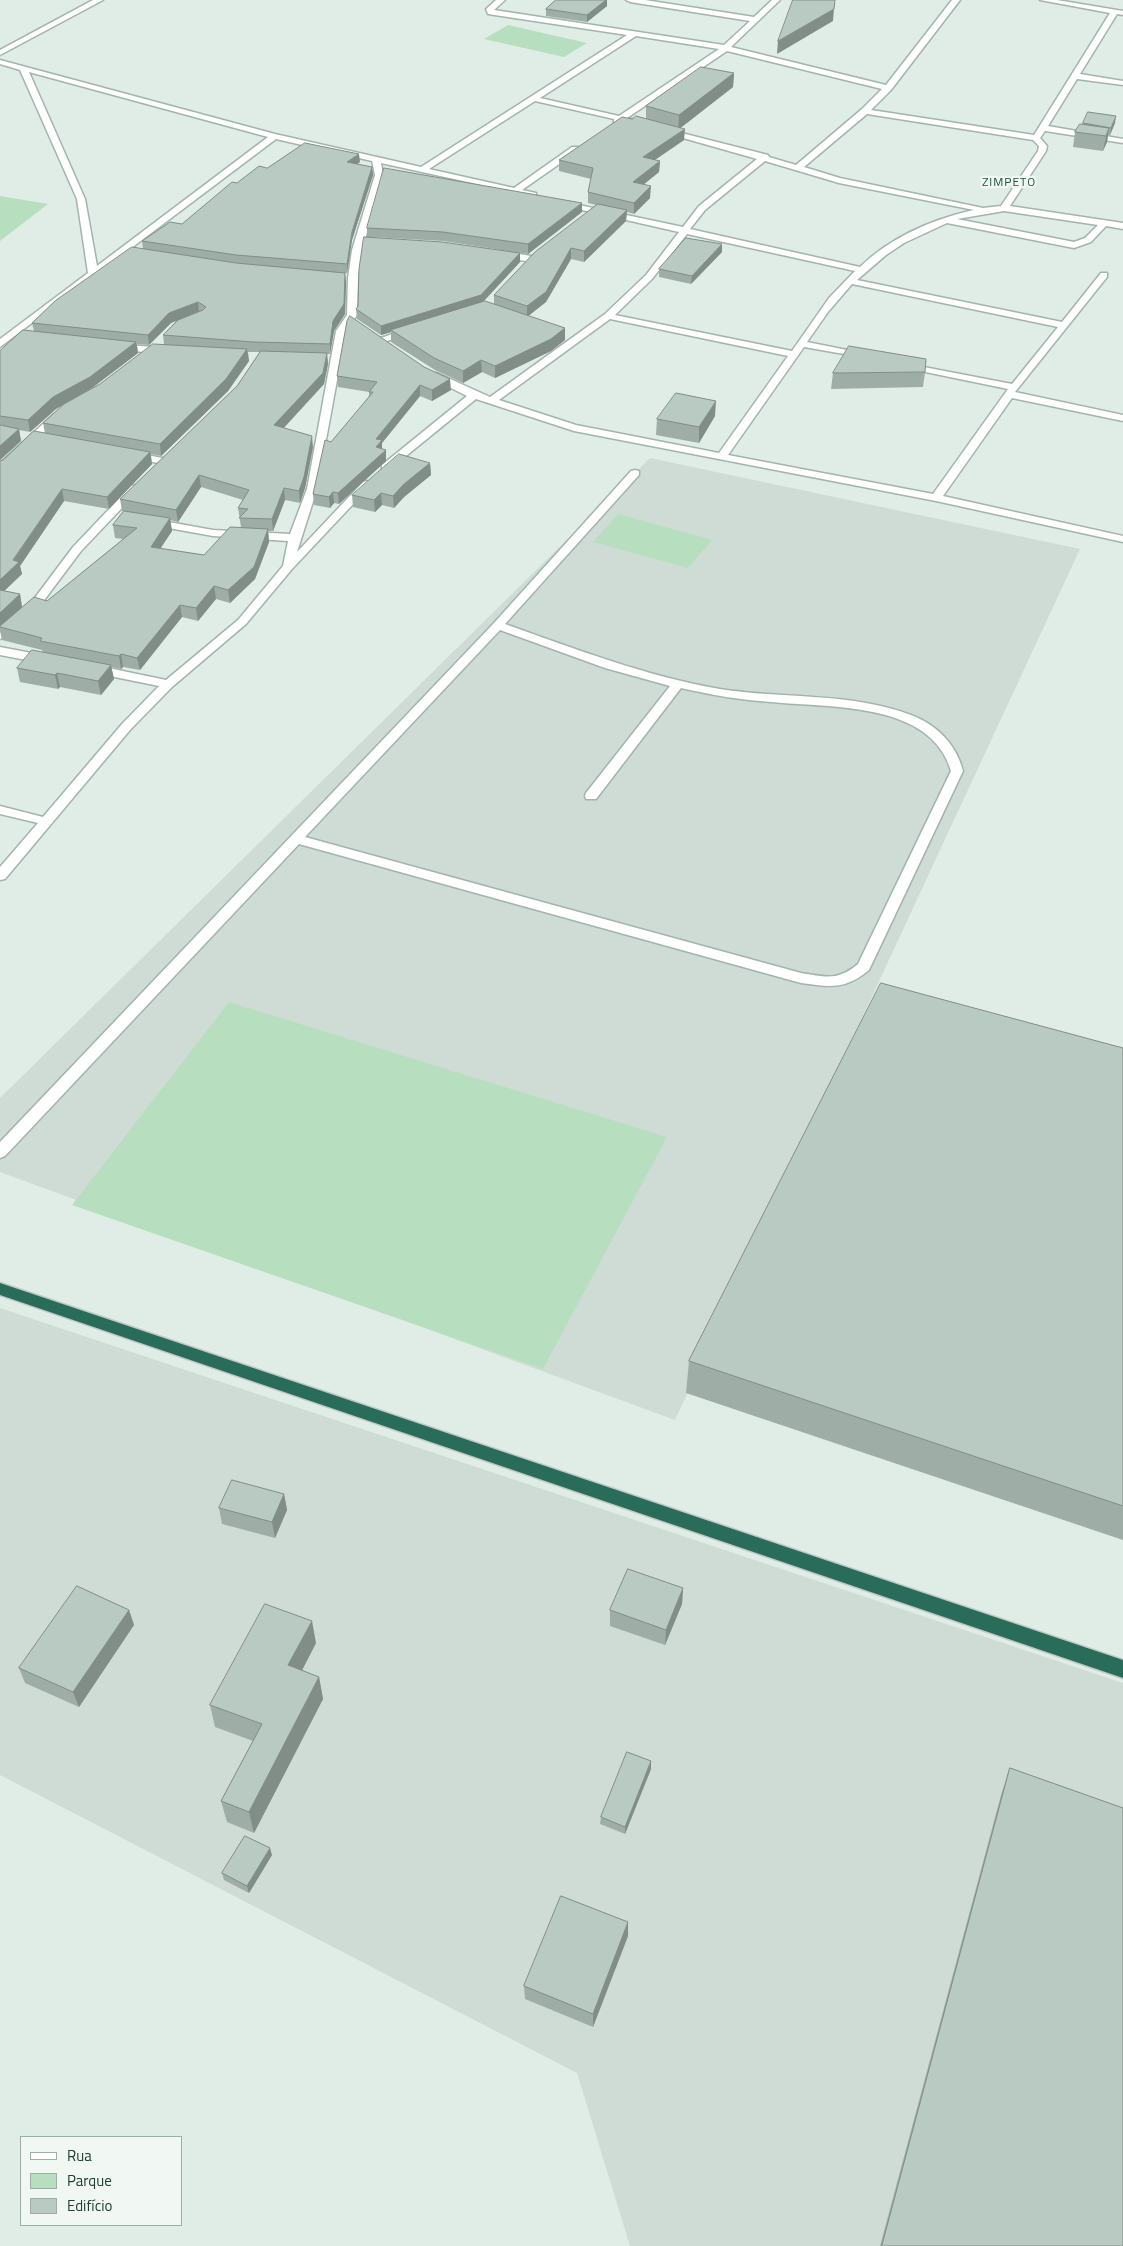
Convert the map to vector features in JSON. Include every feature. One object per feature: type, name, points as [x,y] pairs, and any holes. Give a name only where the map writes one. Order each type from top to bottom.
[{"type":"highway","points":[[0,1289],[1123,1669]]},
{"type":"street","points":[[0,53],[99,0]]},
{"type":"street","points":[[500,0],[490,9],[491,12],[726,48],[888,88]]},
{"type":"street","points":[[630,0],[756,19]]},
{"type":"street","points":[[613,124],[726,48],[776,0]]},
{"type":"street","points":[[799,167],[865,111],[888,88],[956,0]]},
{"type":"street","points":[[1036,138],[1044,128],[1074,76],[1119,12],[1044,0]]},
{"type":"street","points":[[423,169],[636,33]]},
{"type":"street","points":[[0,62],[274,136],[862,270]]},
{"type":"street","points":[[23,67],[81,199],[93,273]]},
{"type":"street","points":[[1074,76],[1123,83]]},
{"type":"street","points":[[532,98],[650,126]]},
{"type":"street","points":[[865,111],[1036,138],[1043,146],[1042,151],[1004,208]]},
{"type":"street","points":[[1044,128],[1123,141]]},
{"type":"street","points":[[659,129],[858,184],[983,209]]},
{"type":"street","points":[[0,344],[274,136]]},
{"type":"street","points":[[515,191],[580,146]]},
{"type":"street","points":[[491,401],[608,316],[649,277],[702,208],[765,157]]},
{"type":"street","points":[[288,567],[294,538],[312,489],[330,359],[341,331],[354,322],[349,278],[364,241],[378,182],[376,159]]},
{"type":"street","points":[[722,456],[824,310],[862,270],[905,238],[946,220],[983,209],[1004,208],[1123,226]]},
{"type":"street","points":[[580,220],[594,210]]},
{"type":"street","points":[[946,220],[1074,245],[1084,244],[1092,239],[1104,223]]},
{"type":"street","points":[[121,252],[138,255]]},
{"type":"street","points":[[490,252],[531,259]]},
{"type":"street","points":[[936,498],[1011,390],[1104,275]]},
{"type":"street","points":[[850,281],[1064,325]]},
{"type":"street","points":[[608,316],[794,354]]},
{"type":"street","points":[[380,340],[416,329]]},
{"type":"street","points":[[565,334],[578,338]]},
{"type":"street","points":[[12,335],[29,337]]},
{"type":"street","points":[[136,362],[152,350],[163,337]]},
{"type":"street","points":[[802,344],[879,359]]},
{"type":"street","points":[[108,346],[172,352]]},
{"type":"street","points":[[898,363],[1123,418]]},
{"type":"street","points":[[425,371],[474,395],[574,428],[936,498],[1123,539]]},
{"type":"street","points":[[0,876],[126,727],[168,684],[242,622],[288,567],[379,474],[474,395]]},
{"type":"street","points":[[0,469],[38,439],[65,409]]},
{"type":"street","points":[[17,435],[38,439]]},
{"type":"street","points":[[0,635],[38,601],[71,556],[109,515],[167,458],[117,453]]},
{"type":"street","points":[[0,1152],[498,625],[635,473]]},
{"type":"street","points":[[109,515],[212,533],[294,538]]},
{"type":"street","points":[[296,839],[802,978],[834,983],[850,979],[864,967],[957,771],[955,760],[946,745],[934,734],[909,718],[886,711],[861,706],[774,699],[678,684],[602,662],[498,625]]},
{"type":"street","points":[[0,651],[56,662]]},
{"type":"street","points":[[84,668],[168,684]]},
{"type":"street","points":[[591,796],[678,684]]},
{"type":"street","points":[[0,810],[45,821]]},
{"type":"shaded area","points":[[650,458],[1080,549],[675,1420],[0,1172],[0,1098]]},
{"type":"shaded area","points":[[0,1308],[1123,1683],[1123,2246],[630,2246],[577,2073],[0,1775]]},
{"type":"green space","points":[[508,25],[587,43],[564,57],[484,39]]},
{"type":"green space","points":[[0,196],[48,204],[0,241]]},
{"type":"green space","points":[[618,514],[712,540],[688,568],[593,542]]},
{"type":"green space","points":[[229,1002],[667,1137],[543,1369],[72,1205]]},
{"type":"building","points":[[556,0],[606,0],[587,15],[546,9]]},
{"type":"building","points":[[793,0],[835,0],[834,9],[778,41]]},
{"type":"building","points":[[701,67],[734,73],[679,115],[646,106]]},
{"type":"building","points":[[1088,112],[1116,116],[1111,128],[1083,123]]},
{"type":"building","points":[[636,116],[685,129],[643,157],[660,161],[633,182],[651,186],[634,203],[588,192],[593,168],[559,160],[622,117],[632,119]]},
{"type":"building","points":[[1080,124],[1109,128],[1106,136],[1075,132]]},
{"type":"building","points":[[305,143],[359,154],[347,162],[372,167],[352,232],[347,264],[236,255],[142,241],[170,222],[182,224],[232,182],[237,183],[259,166],[267,168]]},
{"type":"building","points":[[384,168],[582,203],[528,244],[443,232],[367,228]]},
{"type":"building","points":[[598,204],[627,210],[584,251],[571,248],[546,292],[527,306],[494,295],[535,252]]},
{"type":"building","points":[[364,237],[442,242],[520,253],[481,295],[381,326],[356,309],[358,306],[359,269]]},
{"type":"building","points":[[686,238],[722,244],[692,276],[659,269]]},
{"type":"building","points":[[132,247],[236,263],[345,273],[344,304],[333,321],[330,344],[253,342],[163,335],[178,320],[206,307],[198,302],[169,313],[148,335],[32,323],[55,301]]},
{"type":"building","points":[[485,301],[565,328],[551,339],[495,366],[481,360],[463,371],[434,358],[391,330]]},
{"type":"building","points":[[350,316],[424,367],[450,379],[432,390],[420,385],[376,439],[382,440],[376,447],[386,450],[338,493],[333,492],[329,497],[313,494],[325,440],[331,442],[373,392],[369,392],[377,382],[337,376],[347,321]]},
{"type":"building","points":[[23,330],[136,342],[90,377],[53,397],[28,420],[0,416],[0,351]]},
{"type":"building","points":[[153,344],[247,349],[226,379],[160,444],[43,423],[64,404],[100,384]]},
{"type":"building","points":[[849,346],[926,359],[925,372],[833,373]]},
{"type":"building","points":[[261,351],[327,353],[323,373],[274,425],[312,436],[304,477],[299,491],[284,488],[272,519],[239,518],[248,509],[238,508],[249,490],[199,475],[176,510],[120,499],[237,386]]},
{"type":"building","points":[[676,393],[716,401],[699,427],[657,419]]},
{"type":"building","points":[[0,425],[19,429],[0,446]]},
{"type":"building","points":[[34,431],[150,452],[107,497],[62,489],[13,560],[19,562],[0,580],[0,461]]},
{"type":"building","points":[[399,454],[430,463],[404,484],[393,496],[381,493],[374,500],[352,495]]},
{"type":"building","points":[[124,511],[170,518],[151,547],[204,555],[230,527],[268,529],[254,567],[228,590],[214,586],[196,608],[180,605],[137,658],[40,641],[42,638],[0,627],[34,597],[47,601],[137,528],[113,525]]},
{"type":"building","points":[[0,590],[20,594],[0,613]]},
{"type":"building","points":[[32,650],[111,665],[98,681],[17,668]]},
{"type":"building","points":[[881,983],[1123,1048],[1123,1506],[689,1361]]},
{"type":"building","points":[[232,1480],[284,1494],[272,1522],[219,1508]]},
{"type":"building","points":[[628,1569],[683,1588],[666,1630],[610,1610]]},
{"type":"building","points":[[77,1586],[129,1610],[73,1692],[19,1668]]},
{"type":"building","points":[[265,1604],[312,1621],[288,1665],[319,1677],[249,1812],[221,1801],[262,1724],[210,1705]]},
{"type":"building","points":[[627,1752],[651,1761],[625,1827],[601,1817]]},
{"type":"building","points":[[1010,1768],[1123,1808],[1123,2246],[882,2246]]},
{"type":"building","points":[[245,1836],[270,1848],[247,1886],[222,1873]]},
{"type":"building","points":[[561,1896],[628,1922],[593,2014],[524,1986]]},
{"type":"district","name":"ZIMPETO","points":[[1009,183]]}]
